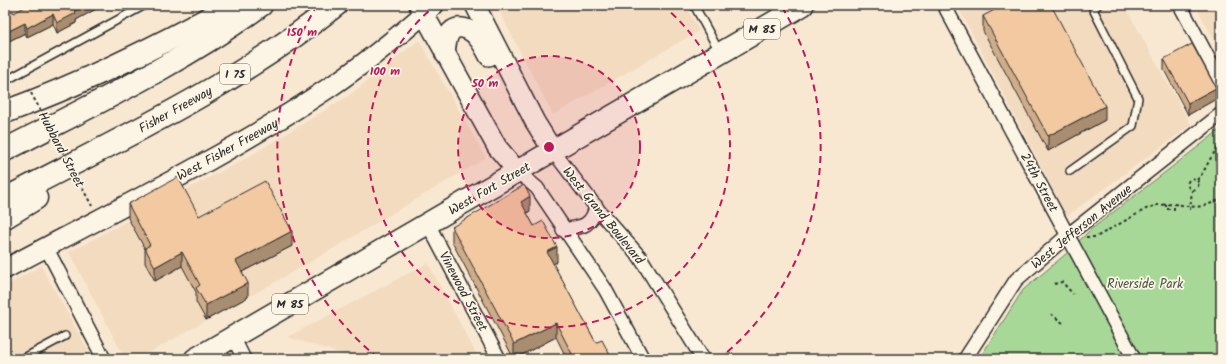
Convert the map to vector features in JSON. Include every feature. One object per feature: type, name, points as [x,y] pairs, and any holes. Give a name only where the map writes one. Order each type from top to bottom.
[{"type":"highway","points":[[5,112],[36,101],[127,60],[186,31],[233,5]]},
{"type":"highway","points":[[5,150],[178,60],[261,5]]},
{"type":"highway","name":"Fisher Freeway","points":[[5,199],[204,94],[279,48],[336,5]]},
{"type":"highway","points":[[5,216],[76,172],[128,134]]},
{"type":"main road","name":"West Fort Street","points":[[195,359],[803,5]]},
{"type":"street","name":"West Grand Boulevard","points":[[475,5],[535,122],[552,151],[596,206],[640,257],[703,359]]},
{"type":"street","name":"24th Street","points":[[944,5],[1134,359]]},
{"type":"street","points":[[1180,5],[1221,82]]},
{"type":"street","points":[[426,8],[445,54],[497,147],[517,171],[536,188],[563,230],[605,289],[643,359]]},
{"type":"street","name":"West Fisher Freeway","points":[[5,269],[211,159],[284,117],[328,89],[366,62],[426,8]]},
{"type":"street","points":[[445,54],[448,38],[452,31],[459,28],[464,28],[473,33],[481,42],[509,93],[535,122]]},
{"type":"street","name":"West Jefferson Avenue","points":[[965,359],[1016,280],[1068,235],[1221,114]]},
{"type":"street","points":[[563,230],[578,228],[589,223],[596,206]]},
{"type":"street","name":"Vinewood Street","points":[[428,224],[499,359]]},
{"type":"street","points":[[46,247],[104,359]]},
{"type":"street","points":[[233,337],[244,359]]},
{"type":"lane","points":[[5,81],[145,5]]},
{"type":"lane","points":[[694,5],[720,53]]},
{"type":"lane","points":[[1070,170],[1133,126],[1138,98],[1093,9],[1098,5]]},
{"type":"lane","points":[[22,359],[66,336]]},
{"type":"path","name":"Hubbard Street","points":[[31,93],[92,206]]},
{"type":"path","points":[[1192,189],[1196,188],[1198,185],[1197,180],[1203,173],[1211,156],[1221,146]]},
{"type":"path","points":[[1216,150],[1221,156]]},
{"type":"path","points":[[1192,189],[1188,186],[1188,181],[1192,178],[1197,180]]},
{"type":"path","points":[[1190,210],[1192,189]]},
{"type":"path","points":[[1081,237],[1096,237],[1146,209],[1157,205],[1207,205],[1221,199]]},
{"type":"path","points":[[1166,204],[1166,209],[1174,209],[1174,204]]},
{"type":"path","points":[[1054,284],[1062,282],[1073,294]]},
{"type":"path","points":[[1051,314],[1063,323]]},
{"type":"path","points":[[1002,357],[1006,359]]},
{"type":"shaded area","points":[[496,5],[685,5],[699,31],[553,115]]},
{"type":"shaded area","points":[[957,5],[1135,5],[1127,10],[1191,125],[1067,216]]},
{"type":"shaded area","points":[[1195,5],[1221,5],[1221,53]]},
{"type":"shaded area","points":[[419,40],[486,158],[309,263],[138,359],[125,359],[69,252],[250,156],[348,96]]},
{"type":"shaded area","points":[[428,263],[479,359],[345,359],[342,354],[287,337]]},
{"type":"shaded area","points":[[41,266],[93,359],[5,359],[5,286]]},
{"type":"green space","name":"Riverside Park","points":[[1221,129],[1221,359],[979,359],[1023,290],[1067,253],[1089,231]]},
{"type":"building","points":[[28,5],[85,5],[74,11],[76,13],[57,23],[53,14],[27,28],[25,23],[5,33],[5,15],[13,11],[14,13]]},
{"type":"building","points":[[1004,5],[1051,5],[1105,106],[1048,136],[983,16]]},
{"type":"building","points":[[1192,44],[1216,88],[1188,103],[1164,59]]},
{"type":"building","points":[[178,177],[199,216],[265,181],[292,231],[236,261],[248,283],[206,305],[196,288],[200,285],[182,252],[155,267],[145,248],[150,245],[128,204]]},
{"type":"building","points":[[524,185],[530,196],[521,202],[534,226],[543,221],[557,247],[547,252],[595,341],[597,342],[602,340],[612,359],[562,359],[572,354],[556,323],[514,344],[452,227]]}]
